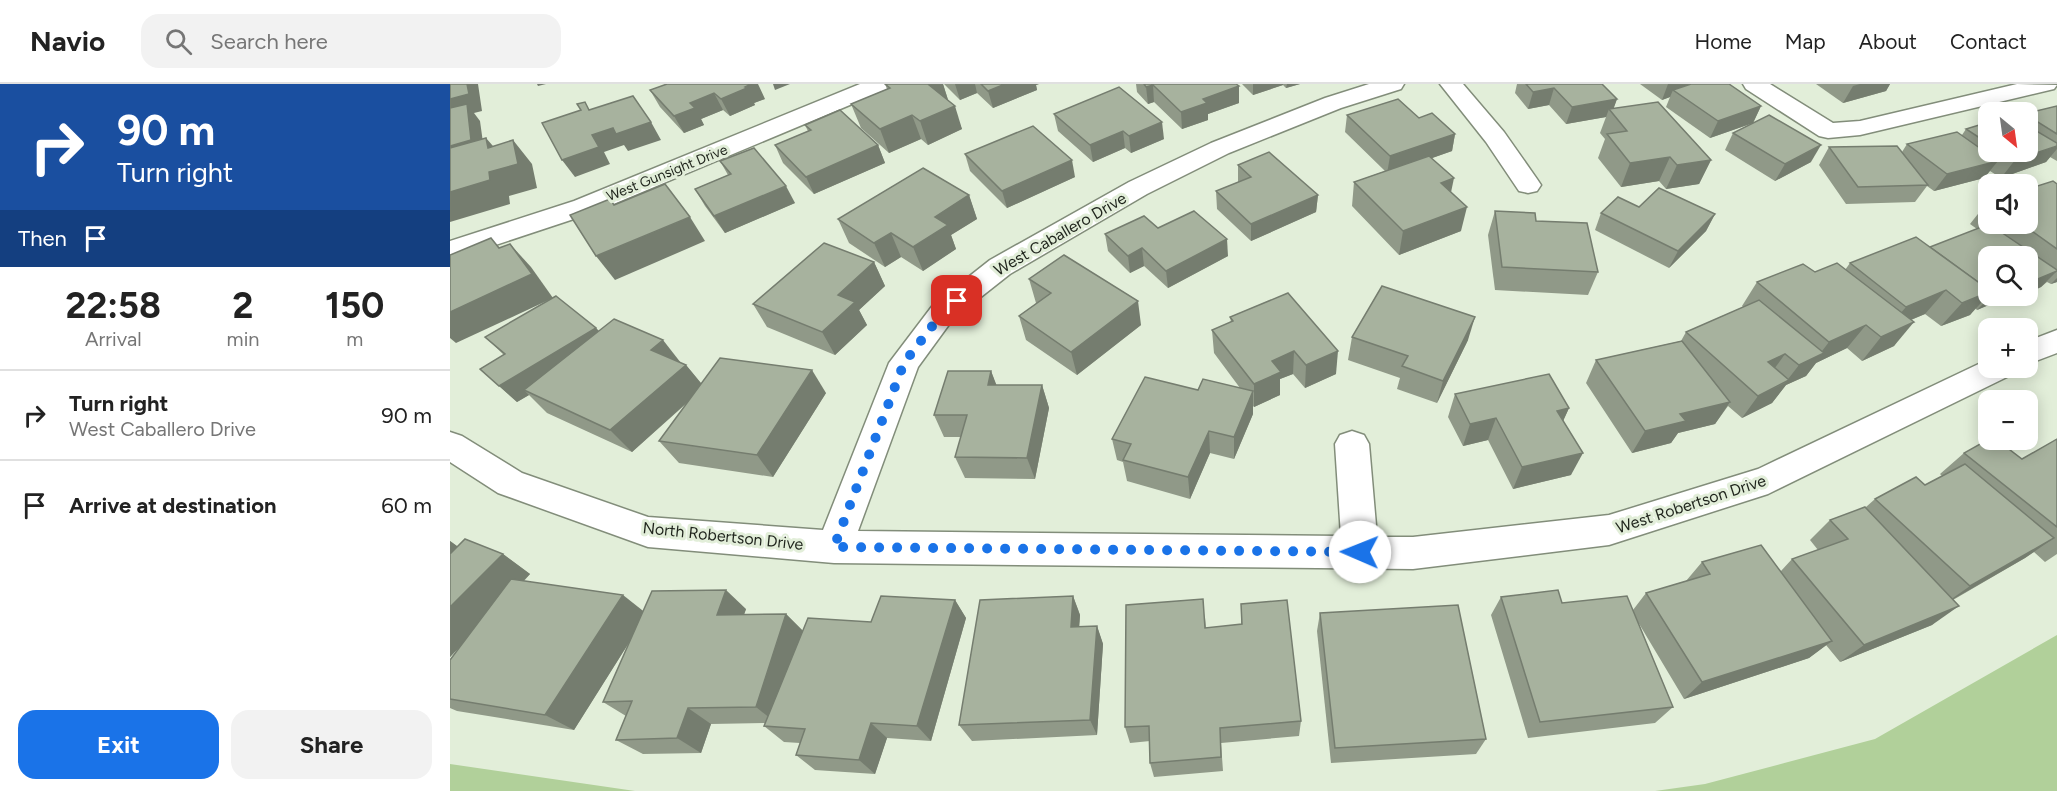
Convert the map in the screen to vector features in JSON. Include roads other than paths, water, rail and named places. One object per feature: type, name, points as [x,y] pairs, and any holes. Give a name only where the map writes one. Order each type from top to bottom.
[{"type":"street","name":"West Gunsight Drive","points":[[450,251],[583,207],[880,84]]},
{"type":"street","name":"West Caballero Drive","points":[[834,547],[904,363],[943,312],[1000,267],[1138,188],[1220,148],[1333,103],[1393,84]]},
{"type":"street","points":[[1451,84],[1495,137],[1528,185]]},
{"type":"street","points":[[1754,84],[1828,131],[1860,128],[2045,84]]},
{"type":"street","points":[[2038,349],[2057,341]]},
{"type":"street","name":"West Robertson Drive","points":[[834,547],[1413,553],[1609,530],[1768,480],[1978,378]]},
{"type":"street","points":[[1352,444],[1360,552]]},
{"type":"street","name":"North Robertson Drive","points":[[450,445],[510,483],[648,532],[834,547]]}]
